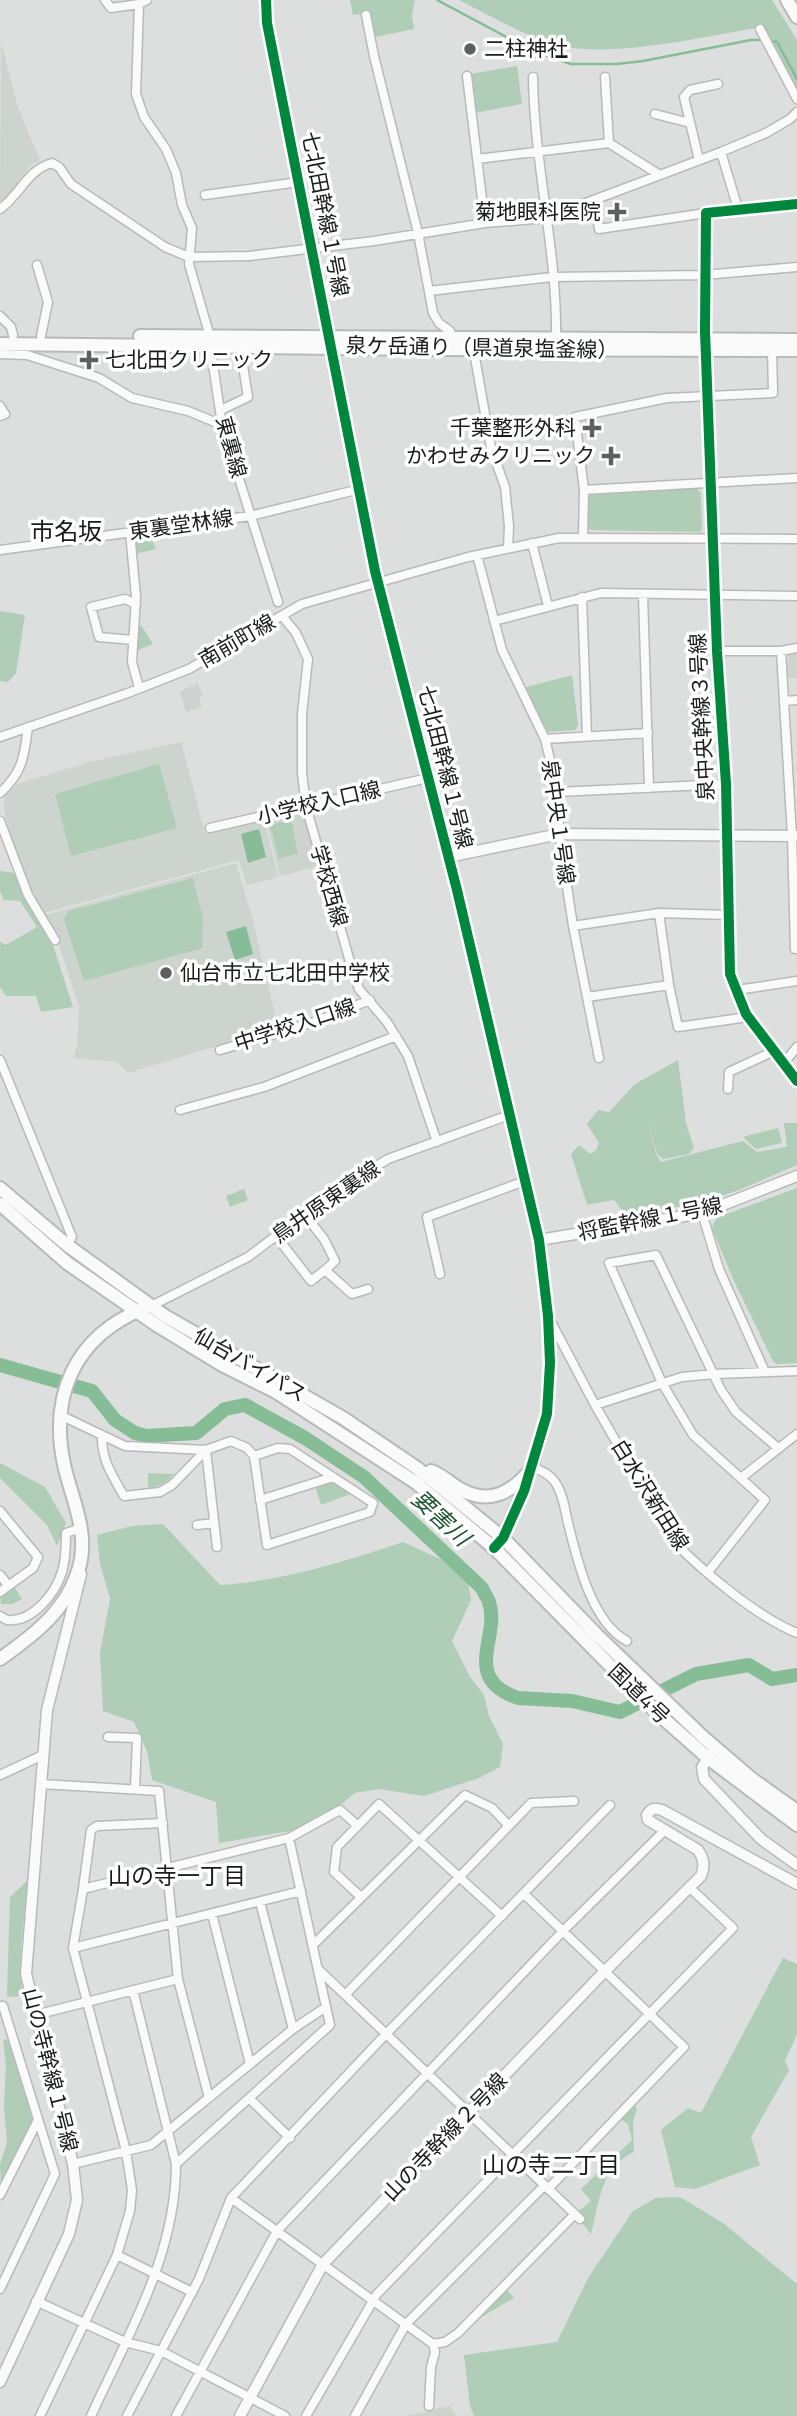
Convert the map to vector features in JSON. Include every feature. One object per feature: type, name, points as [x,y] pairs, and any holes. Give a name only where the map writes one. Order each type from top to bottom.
[{"type":"main road","points":[[787,0],[797,17]]},
{"type":"main road","points":[[8,343],[41,335],[330,342],[451,337],[471,343],[556,344],[706,340],[797,341]]},
{"type":"main road","name":"泉ケ岳通り（県道泉塩釜線）","points":[[8,343],[209,338],[240,347],[330,342],[471,343]]},
{"type":"main road","points":[[706,340],[772,350],[797,350]]},
{"type":"main road","name":"仙台バイパス","points":[[0,1188],[67,1245],[151,1306],[343,1418],[417,1468],[503,1538]]},
{"type":"main road","name":"仙台バイパス","points":[[0,1204],[67,1262],[137,1311],[222,1365],[276,1392],[379,1456],[436,1498],[494,1548]]},
{"type":"main road","points":[[0,1659],[41,1627],[62,1605],[79,1566],[81,1528],[63,1457],[60,1415],[69,1375],[93,1343],[137,1311],[151,1306]]},
{"type":"main road","points":[[417,1468],[435,1472],[467,1492],[488,1497],[499,1496],[514,1488],[533,1468]]},
{"type":"main road","name":"国道4号","points":[[503,1538],[650,1687],[662,1708]]},
{"type":"main road","name":"国道4号","points":[[494,1548],[639,1695],[662,1708],[797,1825]]},
{"type":"main road","name":"国道4号","points":[[712,1753],[797,1811]]},
{"type":"street","points":[[105,0],[111,9],[143,2]]},
{"type":"street","name":"七北田幹線１号線","points":[[266,0],[267,23],[378,581],[448,857],[539,1240],[548,1316],[550,1389],[547,1414],[533,1468],[503,1538],[494,1548]]},
{"type":"street","name":"東裏線","points":[[143,2],[136,94],[144,117],[166,149],[176,173],[182,205],[192,228],[189,257],[209,338],[222,425],[278,602]]},
{"type":"street","points":[[366,15],[418,233],[433,313],[439,323],[450,331],[451,337]]},
{"type":"street","points":[[762,32],[797,99]]},
{"type":"street","points":[[467,76],[485,223]]},
{"type":"street","points":[[533,77],[556,344]]},
{"type":"street","points":[[605,77],[609,143]]},
{"type":"street","points":[[699,160],[684,97],[690,90],[718,84]]},
{"type":"street","points":[[0,209],[11,201],[31,175],[42,166],[52,163],[59,167],[71,184],[166,247],[189,257],[249,256],[485,223],[545,218],[721,152],[766,133],[797,112]]},
{"type":"street","points":[[654,114],[690,123]]},
{"type":"street","points":[[477,159],[609,143],[658,174]]},
{"type":"street","points":[[721,152],[738,209]]},
{"type":"street","points":[[205,195],[299,182]]},
{"type":"street","points":[[595,201],[599,229],[706,212],[797,204]]},
{"type":"street","points":[[706,212],[706,340]]},
{"type":"street","points":[[37,265],[48,302],[41,335]]},
{"type":"street","points":[[429,291],[552,277],[704,275],[797,267]]},
{"type":"street","points":[[0,316],[12,327],[8,343],[0,354]]},
{"type":"street","name":"泉中央幹線３号線","points":[[706,340],[714,596],[728,836],[730,974],[748,1017],[797,1081]]},
{"type":"street","points":[[8,343],[27,355],[99,378],[132,398],[188,411],[222,425]]},
{"type":"street","points":[[471,343],[491,449],[505,487],[508,548]]},
{"type":"street","points":[[221,410],[248,397],[240,347]]},
{"type":"street","points":[[583,538],[584,491],[575,417],[667,398],[773,393],[772,350]]},
{"type":"street","points":[[0,406],[5,414],[0,416]]},
{"type":"street","points":[[584,491],[797,478]]},
{"type":"street","name":"東裏堂林線","points":[[0,548],[250,516],[360,489]]},
{"type":"street","points":[[130,532],[136,604],[132,662],[139,688]]},
{"type":"street","name":"南前町線","points":[[0,737],[189,668],[302,604],[477,555],[559,538],[797,539]]},
{"type":"street","points":[[532,543],[548,606]]},
{"type":"street","name":"泉中央１号線","points":[[477,555],[502,650],[545,738],[558,792],[559,834],[598,1058]]},
{"type":"street","points":[[494,621],[601,593],[797,596]]},
{"type":"street","points":[[643,594],[649,788]]},
{"type":"street","points":[[582,597],[587,736]]},
{"type":"street","points":[[134,640],[99,637],[91,607],[125,600],[136,604]]},
{"type":"street","name":"学校西線","points":[[282,616],[296,633],[308,659],[302,714],[302,773],[306,806],[350,962],[359,989],[370,1000],[408,1056],[436,1142]]},
{"type":"street","points":[[717,651],[781,651],[797,648]]},
{"type":"street","points":[[781,651],[794,836],[797,949]]},
{"type":"street","points":[[784,701],[797,700]]},
{"type":"street","points":[[0,793],[18,775],[29,727]]},
{"type":"street","points":[[545,738],[648,733]]},
{"type":"street","name":"小学校入口線","points":[[211,828],[428,778]]},
{"type":"street","points":[[558,792],[726,784]]},
{"type":"street","points":[[0,821],[28,895],[55,940]]},
{"type":"street","points":[[448,857],[559,834],[794,836]]},
{"type":"street","points":[[659,914],[678,1027],[748,1017]]},
{"type":"street","points":[[573,926],[659,914],[729,915]]},
{"type":"street","points":[[737,989],[797,981]]},
{"type":"street","points":[[587,997],[669,985]]},
{"type":"street","name":"中学校入口線","points":[[220,1050],[314,1022],[370,1000]]},
{"type":"street","points":[[180,1110],[264,1087],[396,1037]]},
{"type":"street","points":[[784,1063],[797,1047]]},
{"type":"street","points":[[728,1089],[729,1072],[774,1051]]},
{"type":"street","points":[[0,1060],[72,1237],[67,1245]]},
{"type":"street","name":"鳥井原東裏線","points":[[151,1306],[229,1268],[304,1214],[388,1159],[509,1115]]},
{"type":"street","name":"将監幹線１号線","points":[[539,1240],[702,1213],[797,1176]]},
{"type":"street","points":[[440,1273],[427,1217],[525,1181]]},
{"type":"street","points":[[702,1213],[719,1269],[765,1371]]},
{"type":"street","points":[[276,1236],[311,1281],[335,1261],[324,1239],[304,1214]]},
{"type":"street","points":[[708,1572],[765,1500],[693,1435],[662,1383],[609,1263],[656,1255],[721,1390],[736,1412],[778,1448]]},
{"type":"street","points":[[325,1270],[352,1294],[368,1289]]},
{"type":"street","name":"白水沢新田線","points":[[548,1316],[595,1405],[674,1542],[771,1620],[797,1633]]},
{"type":"street","points":[[595,1405],[662,1383],[714,1374],[797,1371]]},
{"type":"street","points":[[60,1415],[125,1446],[206,1450],[231,1441],[247,1448],[254,1456],[267,1545],[370,1512],[373,1503],[290,1449],[278,1448],[254,1456]]},
{"type":"street","points":[[741,1478],[797,1434]]},
{"type":"street","points":[[103,1435],[105,1463],[124,1496],[160,1492],[172,1485],[206,1450]]},
{"type":"street","points":[[206,1450],[217,1547]]},
{"type":"street","points":[[533,1468],[547,1474],[556,1482],[573,1545],[598,1610],[605,1623],[627,1641]]},
{"type":"street","points":[[260,1500],[333,1477]]},
{"type":"street","points":[[0,1511],[38,1557],[33,1568],[0,1592]]},
{"type":"street","points":[[197,1525],[214,1523]]},
{"type":"street","points":[[0,1616],[15,1621],[23,1618],[48,1597],[62,1572],[66,1533],[81,1528]]},
{"type":"street","name":"山の寺幹線１号線","points":[[0,2382],[69,2234],[76,2212],[77,2188],[73,2164],[27,1982],[27,1966],[47,1710],[79,1585],[79,1566]]},
{"type":"street","points":[[0,1575],[8,1585]]},
{"type":"street","points":[[62,1605],[69,1619]]},
{"type":"street","points":[[108,1737],[138,1738],[135,1789]]},
{"type":"street","points":[[712,1753],[702,1767],[704,1779],[761,1839],[797,1865]]},
{"type":"street","points":[[0,1775],[43,1755]]},
{"type":"street","points":[[41,1784],[159,1791],[178,1979],[209,2098]]},
{"type":"street","points":[[313,1945],[465,1795],[492,1808],[509,1826]]},
{"type":"street","points":[[345,1995],[531,1803],[574,1801]]},
{"type":"street","points":[[361,1897],[334,1872],[337,1847],[379,1804],[502,1916]]},
{"type":"street","points":[[127,2416],[192,2292],[232,2198],[386,2034],[610,1805]]},
{"type":"street","points":[[306,2416],[372,2300],[733,1928],[690,1888],[701,1877],[704,1867],[703,1857],[698,1850],[648,1820],[649,1811],[655,1808],[662,1810],[797,1884]]},
{"type":"street","points":[[83,1889],[289,1838],[340,1810],[358,1826]]},
{"type":"street","points":[[40,2416],[117,2255],[130,2211],[132,2190],[126,2151],[73,1948],[91,1830],[97,1826],[163,1823]]},
{"type":"street","points":[[176,2416],[277,2231],[563,1931],[665,1830]]},
{"type":"street","points":[[176,2164],[330,2025],[289,1838]]},
{"type":"street","name":"山の寺幹線２号線","points":[[240,2416],[323,2264],[605,1971],[690,1888]]},
{"type":"street","points":[[73,1948],[301,1891]]},
{"type":"street","points":[[355,2416],[406,2324],[684,2048],[524,1894]]},
{"type":"street","points":[[260,1902],[293,2029]]},
{"type":"street","points":[[212,1913],[250,2064]]},
{"type":"street","points":[[318,1969],[577,2217],[458,2333],[445,2342],[433,2344]]},
{"type":"street","points":[[35,2015],[178,1979]]},
{"type":"street","points":[[90,2416],[156,2274],[176,2192],[176,2164],[133,1990]]},
{"type":"street","points":[[0,2006],[3,2007],[55,2174],[0,2289]]},
{"type":"street","points":[[73,2164],[151,2145],[293,2029],[326,2007]]},
{"type":"street","points":[[250,2099],[290,2138]]},
{"type":"street","points":[[0,2196],[38,2120]]},
{"type":"street","points":[[232,2198],[433,2344],[435,2352],[431,2367],[429,2406]]},
{"type":"street","points":[[117,2255],[192,2292]]},
{"type":"street","points":[[36,2301],[125,2342],[161,2351],[285,2416]]},
{"type":"shaded area","points":[[350,0],[415,0],[412,15],[414,29],[375,37],[369,13],[353,15]]},
{"type":"shaded area","points":[[459,0],[772,0],[797,40],[797,88],[763,27],[624,48],[569,47],[535,38]]},
{"type":"shaded area","points":[[1,42],[18,108],[40,160],[30,166],[9,194],[0,201]]},
{"type":"shaded area","points":[[517,66],[522,104],[475,113],[471,74]]},
{"type":"shaded area","points":[[696,488],[701,493],[700,532],[591,530],[586,527],[587,498],[590,495]]},
{"type":"shaded area","points":[[150,536],[156,549],[134,554],[136,540]]},
{"type":"shaded area","points":[[0,611],[25,615],[16,673],[8,682],[0,681]]},
{"type":"shaded area","points":[[136,625],[141,625],[153,644],[136,651]]},
{"type":"shaded area","points":[[797,652],[797,678],[788,678],[788,654]]},
{"type":"shaded area","points":[[572,675],[578,725],[575,730],[545,732],[523,688]]},
{"type":"shaded area","points":[[197,683],[203,695],[199,697],[202,707],[186,712],[180,692]]},
{"type":"shaded area","points":[[181,742],[205,833],[264,819],[278,877],[247,885],[239,860],[44,913],[30,892],[17,856],[4,810],[5,795],[20,783],[89,762]]},
{"type":"shaded area","points":[[159,764],[177,828],[71,856],[55,794]]},
{"type":"shaded area","points":[[304,810],[319,866],[280,876],[266,819]]},
{"type":"shaded area","points":[[291,820],[298,853],[279,859],[270,825]]},
{"type":"shaded area","points":[[259,829],[266,857],[248,863],[241,834]]},
{"type":"shaded area","name":"仙台市立七北田中学校","points":[[236,863],[252,917],[278,1027],[128,1073],[117,1062],[73,1058],[77,1046],[79,1007],[57,939],[45,915]]},
{"type":"shaded area","points":[[0,871],[16,873],[52,942],[73,1007],[41,1012],[36,996],[6,996],[0,987],[0,942],[6,945],[37,927],[20,901],[4,900],[0,892]]},
{"type":"shaded area","points":[[193,878],[203,918],[202,948],[84,981],[64,919],[69,911]]},
{"type":"shaded area","points":[[246,926],[253,954],[235,960],[226,932]]},
{"type":"shaded area","points":[[678,1060],[686,1123],[694,1148],[689,1154],[663,1159],[657,1154],[648,1122],[656,1154],[661,1162],[743,1141],[757,1152],[787,1147],[784,1123],[797,1123],[797,1165],[698,1204],[625,1214],[614,1200],[587,1205],[571,1154],[579,1145],[590,1154],[596,1150],[599,1143],[587,1124],[598,1110],[609,1112],[635,1084]]},
{"type":"shaded area","points":[[778,1128],[782,1143],[756,1149],[743,1137]]},
{"type":"shaded area","points":[[797,1188],[797,1363],[777,1364],[773,1361],[733,1279],[712,1228],[716,1218]]},
{"type":"shaded area","points":[[244,1189],[248,1200],[230,1207],[226,1196]]},
{"type":"shaded area","points":[[0,1463],[45,1487],[66,1523],[57,1546],[47,1525],[0,1478]]},
{"type":"shaded area","points":[[148,1473],[174,1474],[163,1484],[148,1488]]},
{"type":"shaded area","points":[[333,1477],[356,1492],[321,1505],[314,1483]]},
{"type":"shaded area","points":[[163,1524],[220,1585],[290,1575],[403,1542],[466,1571],[471,1600],[452,1641],[470,1677],[484,1695],[489,1716],[503,1744],[500,1767],[479,1778],[424,1796],[378,1789],[355,1793],[314,1827],[219,1843],[216,1802],[152,1780],[147,1751],[134,1722],[103,1711],[100,1653],[110,1599],[100,1563],[97,1535],[132,1526]]},
{"type":"shaded area","points":[[13,1585],[22,1599],[12,1604],[1,1604],[0,1595]]},
{"type":"shaded area","points":[[28,1880],[21,1952],[23,1996],[7,1997],[10,1897]]},
{"type":"shaded area","points":[[783,1958],[797,1964],[797,2034],[785,2061],[789,2070],[751,2137],[760,2165],[695,2189],[675,2187],[661,2130],[688,2108],[701,2113]]},
{"type":"shaded area","points":[[7,2039],[33,2120],[1,2187],[0,2164],[7,2143],[3,2040]]},
{"type":"shaded area","points":[[634,2105],[637,2109],[633,2121],[634,2152],[614,2167],[608,2176],[599,2198],[591,2234],[575,2214],[591,2201],[581,2189],[632,2140],[628,2124],[621,2119]]},
{"type":"shaded area","points":[[680,2197],[723,2223],[797,2284],[797,2416],[474,2416],[470,2406],[464,2355],[557,2342],[588,2278],[633,2211],[656,2198]]},
{"type":"shaded area","points":[[504,2287],[514,2298],[463,2328]]},
{"type":"shaded area","points":[[450,2406],[456,2416],[407,2416]]},
{"type":"waterway","points":[[437,0],[531,50],[571,64],[643,61],[763,40]]},
{"type":"waterway","points":[[770,41],[777,42],[797,79]]},
{"type":"waterway","name":"要害川","points":[[0,1365],[92,1391],[115,1420],[135,1433],[146,1436],[196,1433],[225,1409],[245,1405],[305,1438],[364,1477],[481,1587],[489,1602],[491,1615],[486,1668],[501,1690],[518,1698],[572,1701],[620,1712],[696,1674],[749,1665],[772,1679],[797,1675]]},
{"type":"cycle path","points":[[266,0],[267,23],[375,571],[457,890],[539,1240],[548,1316],[550,1363],[547,1414],[524,1491],[503,1538],[494,1548]]},
{"type":"cycle path","points":[[797,204],[706,213],[705,331],[717,651],[726,784],[730,974],[746,1014],[797,1081]]},
{"type":"place","name":"二柱神社","points":[[470,49]]},
{"type":"place","name":"菊地眼科医院","points":[[617,212]]},
{"type":"place","name":"七北田クリニック","points":[[89,360]]},
{"type":"place","name":"千葉整形外科","points":[[592,428]]},
{"type":"place","name":"かわせみクリニック","points":[[611,456]]},
{"type":"place","name":"仙台市立七北田中学校","points":[[166,973]]},
{"type":"district","name":"市名坂","points":[[66,532]]},
{"type":"district","name":"山の寺一丁目","points":[[177,1876]]},
{"type":"district","name":"山の寺二丁目","points":[[551,2165]]}]
